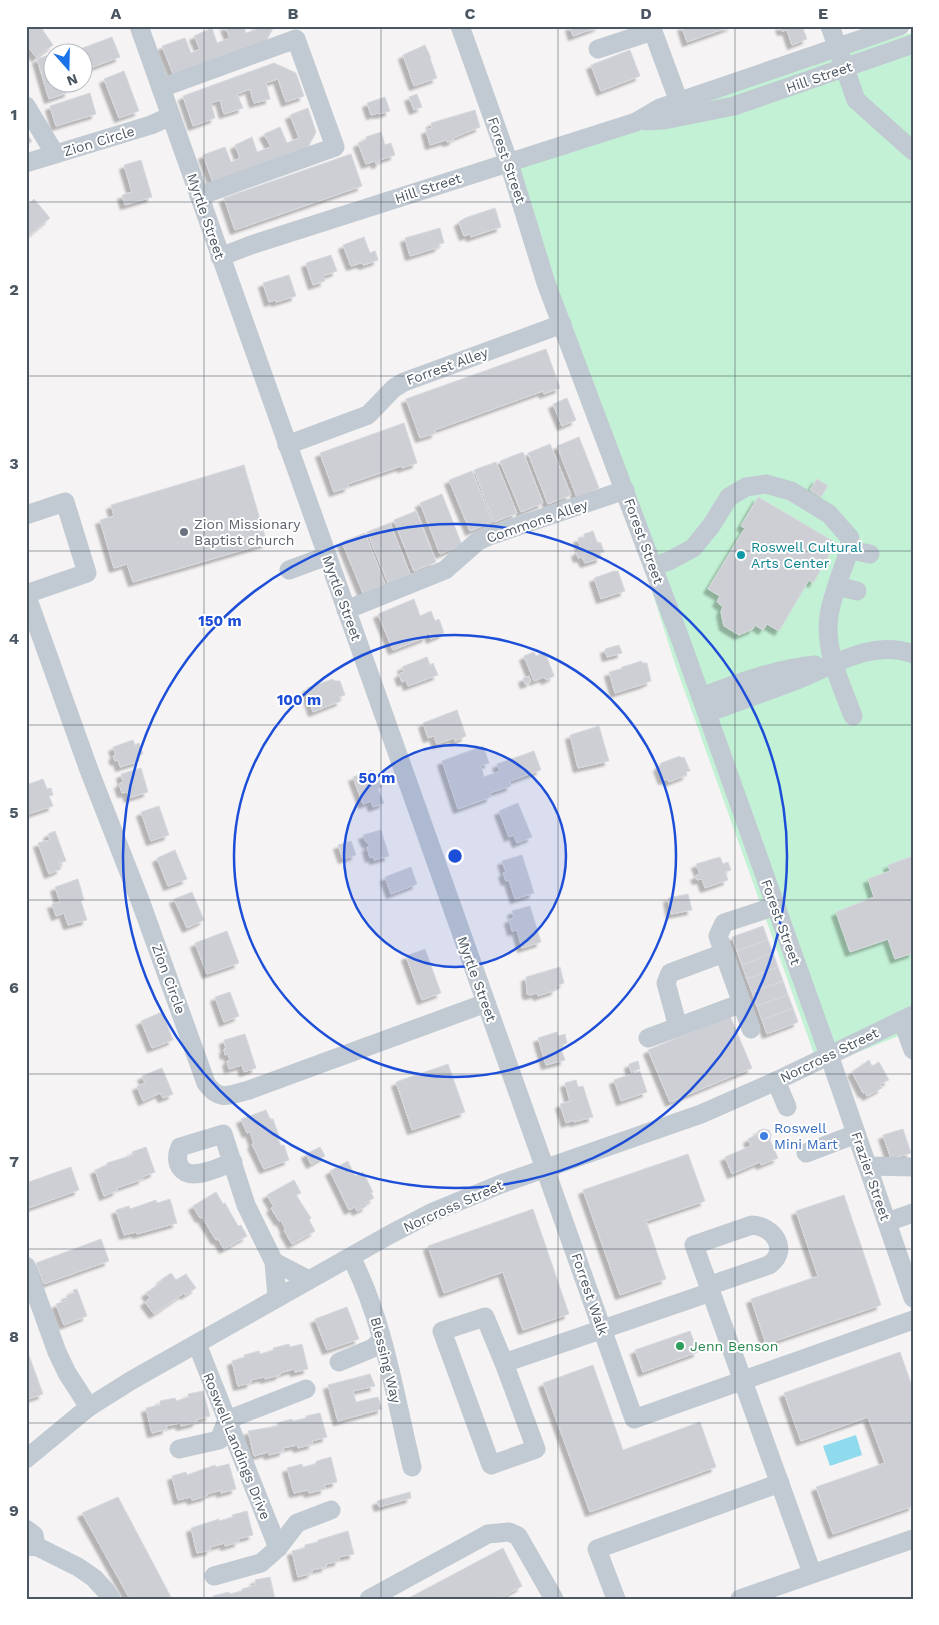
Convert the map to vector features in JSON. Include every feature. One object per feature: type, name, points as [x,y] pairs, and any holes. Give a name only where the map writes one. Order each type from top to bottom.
[{"type":"street","name":"Myrtle Street","points":[[139,26],[546,1168]]},
{"type":"street","name":"Forest Street","points":[[460,26],[508,163],[546,283],[704,705],[829,1055]]},
{"type":"street","points":[[830,26],[856,100],[913,152]]},
{"type":"street","name":"Hill Street","points":[[220,257],[250,245],[636,122],[660,108],[900,26]]},
{"type":"street","points":[[598,49],[652,29],[678,102]]},
{"type":"street","points":[[161,88],[293,33],[335,147],[198,196]]},
{"type":"street","name":"Hill Street","points":[[636,122],[664,120],[734,106],[913,44]]},
{"type":"street","points":[[26,106],[55,154]]},
{"type":"street","name":"Zion Circle","points":[[26,163],[150,125],[170,116]]},
{"type":"street","name":"Forrest Alley","points":[[287,445],[368,415],[394,388],[404,382],[562,324]]},
{"type":"street","points":[[653,566],[669,561],[693,548],[712,526],[729,497],[746,486],[766,484],[791,490],[829,514],[850,538],[850,550],[836,586],[829,616],[828,641],[833,663],[853,716]]},
{"type":"street","name":"Commons Alley","points":[[346,610],[445,570],[478,542],[489,536],[625,490]]},
{"type":"street","points":[[26,515],[65,502],[87,573],[26,594]]},
{"type":"street","points":[[850,550],[870,554]]},
{"type":"street","points":[[289,570],[327,556]]},
{"type":"street","points":[[836,586],[857,591]]},
{"type":"street","name":"Zion Circle","points":[[26,594],[89,770],[141,903],[206,1083],[211,1090],[225,1096],[249,1090],[486,1003]]},
{"type":"street","points":[[704,705],[811,674],[833,663],[869,651],[885,648],[897,649],[913,654]]},
{"type":"street","points":[[751,1029],[718,936],[724,923],[776,906]]},
{"type":"street","points":[[678,1027],[666,983],[670,973],[724,953]]},
{"type":"street","points":[[648,1038],[742,1003]]},
{"type":"street","points":[[907,1017],[913,1050]]},
{"type":"street","name":"Norcross Street","points":[[26,1459],[89,1407],[132,1380],[433,1212],[500,1184],[670,1125],[776,1081],[907,1017]]},
{"type":"street","name":"Frazier Street","points":[[829,1055],[913,1298]]},
{"type":"street","points":[[776,1081],[787,1107]]},
{"type":"street","points":[[232,1162],[197,1174],[187,1173],[182,1170],[178,1163],[178,1154],[180,1147],[223,1134],[246,1205],[274,1262],[277,1298]]},
{"type":"street","points":[[806,1153],[856,1134]]},
{"type":"street","points":[[868,1166],[913,1167]]},
{"type":"street","name":"Forrest Walk","points":[[546,1168],[634,1419],[743,1380]]},
{"type":"street","points":[[887,1222],[913,1213]]},
{"type":"street","name":"Blessing Way","points":[[351,1257],[363,1280],[381,1340],[412,1467]]},
{"type":"street","points":[[274,1262],[309,1280]]},
{"type":"street","points":[[26,1266],[57,1352],[67,1373],[89,1407]]},
{"type":"street","points":[[504,1363],[710,1289],[812,1573]]},
{"type":"street","points":[[485,1317],[504,1363],[536,1449],[491,1465],[442,1331],[485,1317]]},
{"type":"street","points":[[743,1380],[913,1320]]},
{"type":"street","points":[[339,1362],[373,1348],[381,1340]]},
{"type":"street","name":"Roswell Landings Drive","points":[[197,1344],[278,1548]]},
{"type":"street","points":[[179,1449],[219,1440],[227,1420],[306,1389]]},
{"type":"street","points":[[616,1599],[597,1549],[780,1483]]},
{"type":"street","points":[[214,1576],[261,1563],[278,1548],[297,1523],[330,1510]]},
{"type":"street","points":[[26,1528],[34,1535],[31,1546],[78,1567],[94,1578],[106,1590],[111,1599]]},
{"type":"street","points":[[369,1599],[488,1534],[509,1532],[518,1536],[554,1599]]},
{"type":"street","points":[[740,1599],[913,1539]]},
{"type":"green space","points":[[913,32],[913,1030],[819,1068],[674,661],[517,160]]},
{"type":"water","points":[[856,1435],[862,1455],[830,1466],[823,1446]]},
{"type":"building","points":[[26,26],[40,26],[51,42],[42,42],[42,53],[36,57],[26,44]]},
{"type":"building","points":[[225,26],[243,26],[246,33],[258,29],[257,26],[274,26],[265,44],[174,76],[162,46],[185,38],[191,53],[200,49],[194,36],[212,28],[217,43],[230,38]]},
{"type":"building","points":[[570,26],[600,26],[573,36]]},
{"type":"building","points":[[682,26],[732,26],[687,42]]},
{"type":"building","points":[[780,26],[802,26],[807,39],[792,45],[787,30],[782,31]]},
{"type":"building","points":[[112,37],[120,57],[92,67],[92,44]]},
{"type":"building","points":[[425,45],[437,78],[414,86],[403,55]]},
{"type":"building","points":[[630,50],[640,76],[601,91],[591,65]]},
{"type":"building","points":[[42,57],[42,76],[37,59]]},
{"type":"building","points":[[274,63],[296,73],[304,96],[286,102],[278,79],[266,83],[270,99],[254,103],[250,89],[237,94],[243,108],[224,114],[220,100],[211,103],[215,118],[193,126],[183,96]]},
{"type":"building","points":[[124,71],[139,111],[119,118],[104,79]]},
{"type":"building","points":[[47,92],[69,92],[49,99]]},
{"type":"building","points":[[90,93],[96,114],[56,126],[50,106]]},
{"type":"building","points":[[417,94],[422,107],[414,110],[409,97]]},
{"type":"building","points":[[385,97],[390,111],[371,115],[367,103]]},
{"type":"building","points":[[308,108],[316,132],[305,153],[214,185],[203,155],[225,147],[231,162],[240,158],[235,145],[252,137],[257,152],[271,147],[264,134],[280,127],[287,143],[299,138],[290,115]]},
{"type":"building","points":[[475,110],[480,127],[453,138],[454,140],[447,142],[446,140],[430,145],[426,130],[432,128],[431,123]]},
{"type":"building","points":[[381,132],[385,145],[391,143],[395,155],[380,160],[380,163],[376,164],[375,161],[366,164],[358,143],[366,140],[366,137]]},
{"type":"building","points":[[26,133],[32,141],[26,146]]},
{"type":"building","points":[[351,154],[362,186],[235,230],[224,198]]},
{"type":"building","points":[[141,160],[152,197],[125,205],[122,195],[132,192],[124,165]]},
{"type":"building","points":[[34,199],[50,218],[26,238],[26,206]]},
{"type":"building","points":[[495,208],[501,227],[471,237],[470,234],[464,236],[459,222],[465,218]]},
{"type":"building","points":[[440,228],[444,243],[439,244],[439,247],[410,256],[405,238]]},
{"type":"building","points":[[364,237],[370,253],[375,251],[378,260],[364,265],[361,263],[351,266],[343,245]]},
{"type":"building","points":[[331,255],[337,271],[323,276],[325,281],[313,285],[306,263]]},
{"type":"building","points":[[289,275],[296,296],[276,302],[275,300],[269,302],[263,283]]},
{"type":"building","points":[[546,349],[560,388],[544,394],[543,391],[435,430],[436,433],[420,438],[406,399]]},
{"type":"building","points":[[567,398],[576,420],[562,426],[553,404]]},
{"type":"building","points":[[404,423],[417,463],[402,468],[401,466],[348,484],[349,487],[334,492],[320,453]]},
{"type":"building","points":[[579,437],[599,488],[577,497],[557,446]]},
{"type":"building","points":[[550,444],[571,495],[548,504],[528,453]]},
{"type":"building","points":[[523,452],[543,503],[521,512],[500,461]]},
{"type":"building","points":[[496,462],[517,513],[494,522],[474,470]]},
{"type":"building","name":"Zion Missionary Baptist church","points":[[244,465],[267,543],[133,582],[127,564],[114,568],[100,520],[114,516],[111,505]]},
{"type":"building","points":[[472,471],[492,522],[470,531],[449,480]]},
{"type":"building","points":[[817,479],[828,486],[821,497],[810,490]]},
{"type":"building","points":[[442,494],[462,545],[440,554],[420,503]]},
{"type":"building","points":[[758,497],[836,543],[813,583],[809,580],[779,631],[767,624],[763,630],[755,625],[753,629],[739,635],[724,626],[721,612],[723,607],[717,602],[720,596],[708,589],[745,528],[741,526]]},
{"type":"building","points":[[416,511],[436,562],[414,571],[394,520]]},
{"type":"building","points":[[390,523],[410,574],[388,583],[367,532]]},
{"type":"building","points":[[593,531],[597,542],[601,543],[604,552],[600,553],[601,558],[585,563],[582,557],[578,558],[576,552],[581,550],[578,538],[585,537],[584,534]]},
{"type":"building","points":[[365,533],[385,584],[363,593],[342,542]]},
{"type":"building","points":[[618,571],[625,591],[601,599],[594,578]]},
{"type":"building","points":[[414,599],[420,616],[431,611],[435,621],[439,619],[444,633],[431,639],[429,633],[426,634],[427,637],[393,650],[378,614]]},
{"type":"building","points":[[619,645],[622,653],[607,657],[605,649]]},
{"type":"building","points":[[534,652],[536,656],[545,652],[554,676],[546,680],[544,677],[534,681],[524,656]]},
{"type":"building","points":[[427,657],[430,665],[433,663],[438,675],[408,686],[406,680],[402,682],[399,674],[404,672],[402,667]]},
{"type":"building","points":[[642,661],[642,663],[647,663],[651,681],[615,693],[609,672]]},
{"type":"building","points":[[529,676],[531,682],[525,684],[523,678]]},
{"type":"building","points":[[333,679],[340,681],[345,695],[339,697],[341,701],[313,712],[307,688]]},
{"type":"building","points":[[457,710],[466,736],[455,741],[454,738],[437,744],[434,736],[428,738],[423,723]]},
{"type":"building","points":[[599,726],[609,761],[578,768],[570,735]]},
{"type":"building","points":[[133,740],[135,745],[139,743],[143,754],[138,756],[139,761],[120,767],[118,760],[115,761],[113,756],[116,755],[113,747]]},
{"type":"building","points":[[483,746],[489,763],[481,766],[484,777],[500,771],[497,764],[534,751],[541,770],[510,781],[511,786],[490,793],[491,797],[458,809],[442,761]]},
{"type":"building","points":[[680,756],[681,758],[684,757],[690,771],[686,772],[687,775],[669,782],[667,779],[663,780],[658,767],[661,763]]},
{"type":"building","points":[[141,768],[148,792],[129,798],[127,792],[122,793],[119,784],[123,782],[121,774]]},
{"type":"building","points":[[372,770],[377,783],[380,781],[382,787],[378,789],[384,803],[373,807],[371,801],[363,804],[353,777]]},
{"type":"building","points":[[43,779],[47,789],[51,788],[53,795],[49,796],[53,806],[26,815],[26,785]]},
{"type":"building","points":[[518,803],[532,837],[517,843],[514,835],[509,837],[499,811]]},
{"type":"building","points":[[159,806],[169,835],[151,841],[141,812]]},
{"type":"building","points":[[381,830],[389,856],[374,860],[373,856],[370,858],[367,847],[371,846],[366,842],[363,835]]},
{"type":"building","points":[[55,831],[66,861],[59,863],[61,869],[49,874],[38,843],[50,840],[48,834]]},
{"type":"building","points":[[351,841],[356,855],[343,859],[338,845]]},
{"type":"building","points":[[175,850],[187,879],[168,886],[157,858]]},
{"type":"building","points":[[522,855],[534,893],[515,899],[509,880],[506,881],[503,873],[506,872],[502,861]]},
{"type":"building","points":[[913,856],[913,953],[895,959],[888,939],[850,952],[836,912],[874,897],[868,879],[890,871],[888,865]]},
{"type":"building","points":[[720,857],[723,864],[728,862],[731,870],[725,872],[728,880],[705,888],[702,879],[697,880],[695,876],[700,874],[696,864]]},
{"type":"building","points":[[411,867],[417,884],[391,894],[385,877]]},
{"type":"building","points":[[78,879],[84,900],[81,901],[87,920],[68,925],[64,913],[56,916],[52,904],[60,902],[55,887]]},
{"type":"building","points":[[192,892],[204,920],[187,928],[174,899]]},
{"type":"building","points":[[688,894],[692,910],[671,914],[668,898]]},
{"type":"building","points":[[530,906],[541,942],[522,948],[517,930],[512,931],[509,919],[514,918],[512,911]]},
{"type":"building","points":[[763,926],[768,940],[737,951],[732,937]]},
{"type":"building","points":[[227,931],[239,963],[207,974],[195,943]]},
{"type":"building","points":[[768,940],[773,953],[742,965],[737,951]]},
{"type":"building","points":[[425,949],[441,993],[422,1000],[406,956]]},
{"type":"building","points":[[773,953],[778,967],[747,979],[742,965]]},
{"type":"building","points":[[560,967],[564,983],[555,987],[556,990],[538,996],[537,993],[527,994],[526,977]]},
{"type":"building","points":[[778,967],[783,981],[752,992],[747,979]]},
{"type":"building","points":[[783,981],[788,995],[757,1006],[752,992]]},
{"type":"building","points":[[230,992],[239,1016],[224,1022],[215,997]]},
{"type":"building","points":[[788,995],[793,1008],[762,1020],[757,1006]]},
{"type":"building","points":[[793,1008],[798,1022],[767,1034],[762,1020]]},
{"type":"building","points":[[162,1012],[173,1040],[152,1048],[141,1021]]},
{"type":"building","points":[[730,1016],[752,1068],[670,1102],[648,1050]]},
{"type":"building","points":[[557,1032],[558,1036],[565,1034],[567,1043],[560,1046],[565,1060],[546,1065],[538,1038]]},
{"type":"building","points":[[245,1034],[256,1068],[244,1072],[242,1065],[229,1069],[227,1061],[230,1060],[228,1054],[225,1055],[224,1040]]},
{"type":"building","points":[[869,1060],[872,1066],[879,1062],[889,1080],[880,1084],[882,1088],[867,1096],[865,1092],[863,1093],[852,1072]]},
{"type":"building","points":[[638,1061],[640,1069],[631,1072],[629,1064]]},
{"type":"building","points":[[448,1064],[465,1112],[412,1130],[396,1082]]},
{"type":"building","points":[[162,1068],[173,1094],[163,1098],[160,1093],[143,1101],[137,1086],[145,1083],[142,1076]]},
{"type":"building","points":[[640,1071],[647,1092],[621,1101],[614,1080]]},
{"type":"building","points":[[576,1080],[578,1087],[583,1086],[593,1117],[566,1123],[560,1104],[570,1101],[565,1083]]},
{"type":"building","points":[[266,1110],[270,1119],[273,1119],[279,1136],[277,1136],[281,1146],[284,1145],[289,1160],[264,1169],[252,1144],[254,1143],[250,1132],[247,1133],[241,1119]]},
{"type":"building","points":[[763,1129],[769,1130],[770,1140],[778,1158],[761,1165],[760,1162],[732,1174],[725,1157],[751,1146],[748,1139]]},
{"type":"building","points":[[903,1129],[911,1153],[891,1159],[883,1135]]},
{"type":"building","points":[[146,1147],[155,1172],[142,1177],[143,1179],[117,1188],[117,1191],[104,1196],[95,1170],[107,1165],[107,1163],[133,1155],[132,1152]]},
{"type":"building","points":[[320,1147],[325,1156],[311,1164],[306,1154]]},
{"type":"building","points":[[688,1154],[705,1201],[646,1221],[666,1279],[620,1295],[583,1190]]},
{"type":"building","points":[[348,1161],[355,1176],[363,1172],[373,1192],[371,1193],[374,1198],[365,1203],[367,1206],[357,1211],[355,1207],[349,1210],[330,1171]]},
{"type":"building","points":[[71,1167],[79,1190],[26,1209],[26,1183]]},
{"type":"building","points":[[294,1180],[301,1193],[296,1195],[311,1218],[309,1220],[315,1231],[292,1244],[281,1220],[279,1221],[271,1208],[274,1207],[267,1195]]},
{"type":"building","points":[[216,1192],[223,1204],[225,1203],[238,1226],[241,1225],[247,1236],[224,1249],[193,1206]]},
{"type":"building","points":[[844,1195],[881,1305],[766,1344],[751,1299],[818,1276],[796,1211]]},
{"type":"building","points":[[170,1199],[177,1223],[137,1234],[136,1232],[124,1235],[116,1210],[129,1206],[130,1209],[156,1200],[157,1203]]},
{"type":"building","points":[[533,1209],[569,1314],[523,1330],[503,1272],[444,1293],[428,1246]]},
{"type":"building","points":[[101,1239],[109,1261],[44,1284],[36,1263]]},
{"type":"building","points":[[171,1273],[176,1280],[186,1274],[196,1288],[185,1295],[184,1293],[154,1314],[145,1302],[150,1298],[146,1293]]},
{"type":"building","points":[[77,1289],[87,1316],[64,1325],[56,1304],[68,1300],[66,1296],[74,1293],[73,1290]]},
{"type":"building","points":[[347,1307],[359,1339],[327,1350],[315,1319]]},
{"type":"building","points":[[690,1331],[698,1352],[643,1372],[635,1350]]},
{"type":"building","points":[[289,1344],[290,1347],[302,1344],[308,1369],[295,1372],[294,1369],[265,1379],[264,1377],[251,1380],[251,1383],[238,1386],[232,1361],[245,1357],[244,1355],[259,1351],[260,1354]]},
{"type":"building","points":[[26,1347],[43,1394],[26,1400]]},
{"type":"building","points":[[900,1352],[913,1389],[913,1506],[833,1534],[816,1487],[885,1463],[868,1417],[801,1441],[784,1393]]},
{"type":"building","points":[[593,1365],[623,1450],[700,1422],[716,1467],[590,1512],[543,1383]]},
{"type":"building","points":[[370,1374],[375,1386],[353,1391],[356,1402],[378,1397],[382,1409],[338,1421],[328,1385]]},
{"type":"building","points":[[203,1391],[210,1416],[181,1426],[180,1423],[166,1426],[167,1429],[152,1433],[146,1408],[160,1405],[160,1401],[175,1398],[176,1401],[189,1397],[188,1394]]},
{"type":"building","points":[[320,1413],[327,1437],[312,1441],[313,1444],[298,1448],[297,1445],[283,1448],[284,1451],[269,1455],[268,1452],[254,1456],[248,1431],[278,1426],[277,1423],[306,1418],[306,1416]]},
{"type":"building","points":[[331,1457],[337,1482],[324,1485],[325,1489],[309,1493],[308,1490],[294,1493],[287,1468],[302,1464],[303,1467],[315,1464],[317,1461]]},
{"type":"building","points":[[229,1464],[236,1489],[221,1493],[221,1490],[192,1500],[191,1497],[178,1500],[172,1476],[186,1472],[187,1475],[215,1465],[216,1467]]},
{"type":"building","points":[[410,1492],[411,1498],[379,1507],[377,1501]]},
{"type":"building","points":[[118,1497],[172,1599],[130,1599],[82,1513]]},
{"type":"building","points":[[247,1511],[253,1535],[238,1539],[239,1542],[225,1546],[225,1543],[210,1547],[211,1550],[197,1553],[191,1528],[219,1519],[219,1521],[233,1517],[232,1515]]},
{"type":"building","points":[[348,1531],[354,1554],[339,1557],[339,1561],[326,1564],[326,1567],[312,1570],[312,1573],[298,1577],[292,1551],[305,1548],[305,1545],[318,1542],[318,1540]]},
{"type":"building","points":[[503,1548],[522,1586],[499,1599],[407,1599]]},
{"type":"building","points":[[270,1577],[275,1599],[214,1599],[213,1596],[242,1591],[242,1589],[256,1585],[255,1580]]},
{"type":"place","name":"Zion Missionary Baptist church","points":[[184,532]]},
{"type":"place","name":"Roswell Cultural Arts Center","points":[[741,555]]},
{"type":"place","name":"Roswell Mini Mart","points":[[764,1136]]},
{"type":"place","name":"Jenn Benson","points":[[680,1346]]}]
